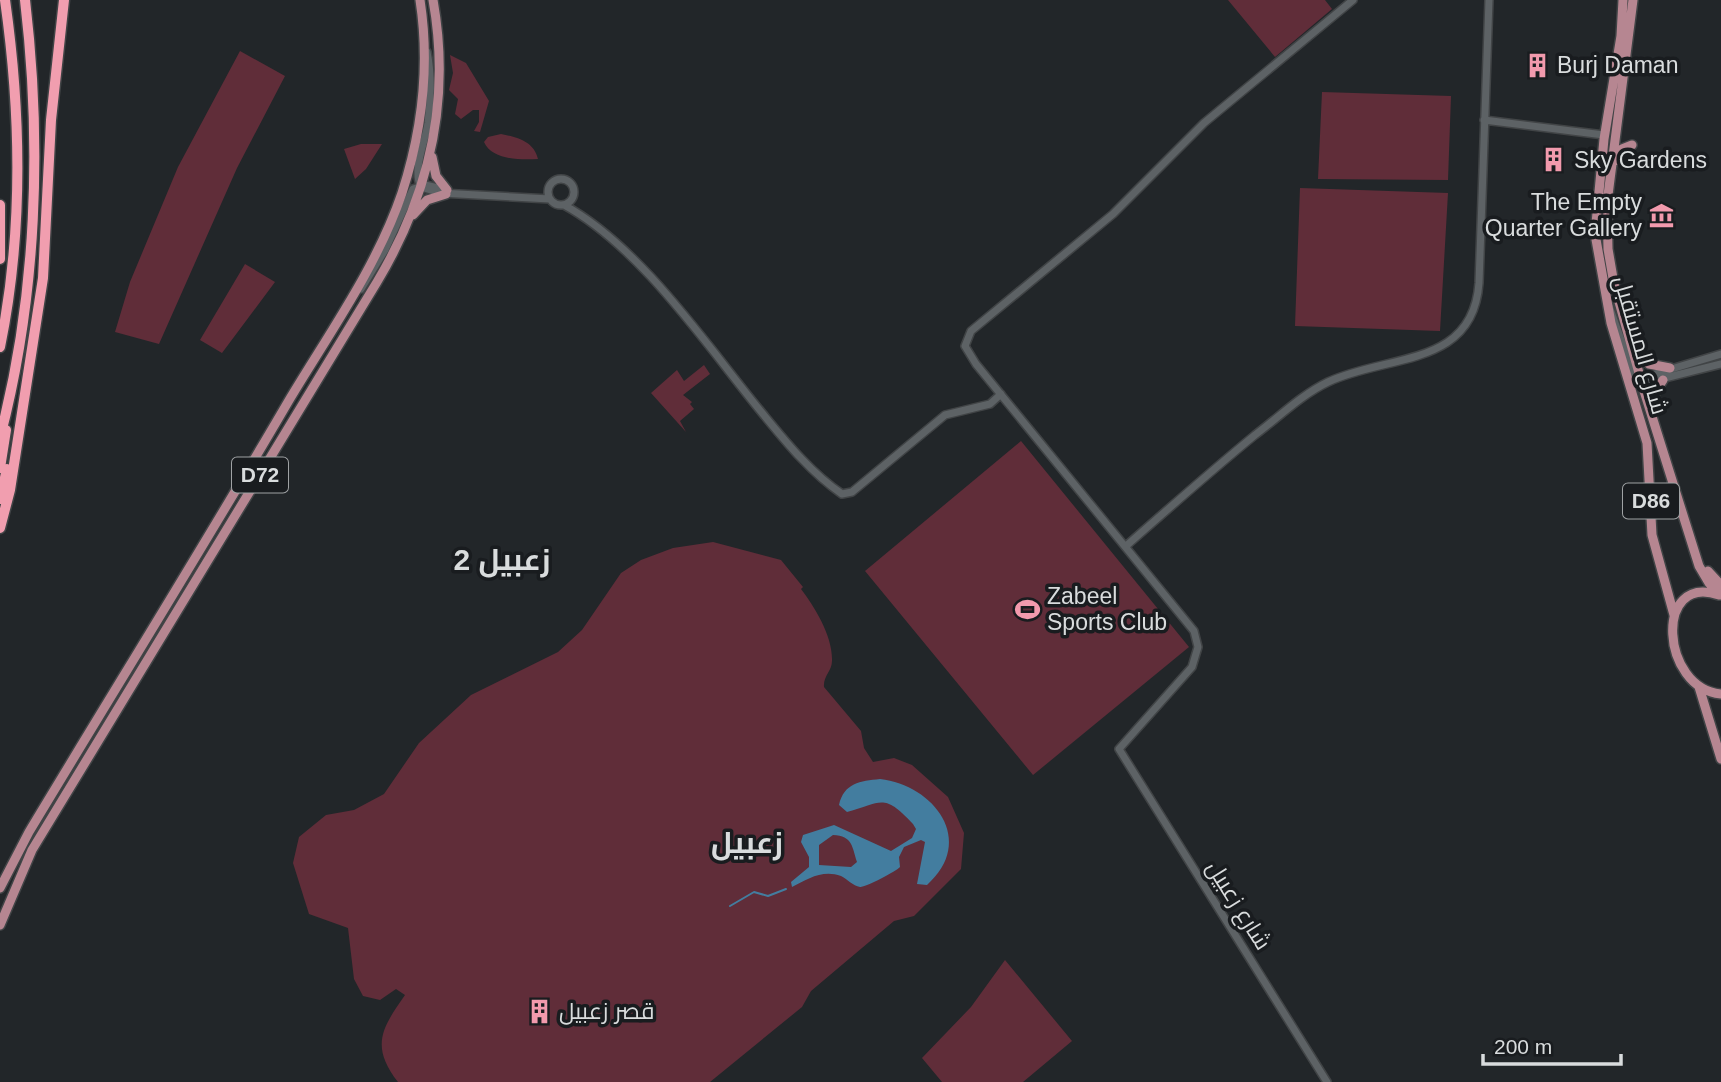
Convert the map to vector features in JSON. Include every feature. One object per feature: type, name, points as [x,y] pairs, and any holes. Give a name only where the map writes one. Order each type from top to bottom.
[{"type":"highway","points":[[0,10],[4,0]]},
{"type":"highway","points":[[0,347],[14,224],[13,85],[4,0]]},
{"type":"highway","points":[[0,468],[30,247],[34,163],[32,83],[25,0]]},
{"type":"highway","points":[[0,528],[10,490],[45,256],[51,120],[64,0]]},
{"type":"highway","points":[[0,205],[0,259]]},
{"type":"highway","points":[[0,437],[9,400]]},
{"type":"highway","points":[[0,499],[19,425]]},
{"type":"main road","name":"D72","points":[[0,888],[29,832],[385,234],[406,179],[421,112],[424,41],[420,0]]},
{"type":"main road","name":"D72","points":[[0,925],[32,850],[377,282],[408,222],[431,150],[440,84],[433,0]]},
{"type":"main road","name":"شارع المستقبل","points":[[1623,0],[1604,135],[1595,234],[1608,304],[1637,383],[1653,417],[1702,572],[1721,595]]},
{"type":"main road","name":"شارع المستقبل","points":[[1633,0],[1607,225],[1614,284],[1631,345],[1647,443],[1652,535],[1674,615],[1672,635],[1677,656],[1698,686]]},
{"type":"main road","points":[[1612,85],[1616,97],[1611,130],[1616,139]]},
{"type":"main road","points":[[1612,166],[1622,149],[1632,145]]},
{"type":"main road","points":[[408,222],[428,200],[446,192],[436,176],[431,150]]},
{"type":"main road","points":[[1614,284],[1618,271]]},
{"type":"main road","points":[[1631,345],[1649,364],[1670,368]]},
{"type":"main road","points":[[1653,417],[1654,396],[1663,380]]},
{"type":"main road","points":[[1691,541],[1709,572],[1721,585]]},
{"type":"main road","points":[[1674,615],[1680,604],[1692,595],[1709,592],[1721,595]]},
{"type":"main road","points":[[1698,686],[1721,694]]},
{"type":"main road","points":[[1698,686],[1709,712],[1721,759]]},
{"type":"street","points":[[1353,0],[1204,122],[1113,214],[968,334],[965,346],[968,354],[1126,546],[1204,477],[1308,394],[1352,373],[1440,348],[1464,328],[1474,312],[1479,292],[1489,0]]},
{"type":"street","points":[[421,186],[416,176],[425,138],[431,88],[424,41]]},
{"type":"street","points":[[1485,120],[1604,135]]},
{"type":"street","points":[[532,195],[549,188],[556,180],[566,180],[573,186],[574,197],[586,217]]},
{"type":"street","points":[[336,320],[373,271],[393,236],[411,192],[421,186],[457,194],[532,195],[550,199]]},
{"type":"street","points":[[549,188],[550,199],[554,204],[564,205],[586,217],[631,256],[780,435],[822,478],[842,494],[852,492],[945,415],[989,404],[1002,394]]},
{"type":"street","points":[[564,205],[574,197]]},
{"type":"street","points":[[1637,383],[1670,368],[1721,354]]},
{"type":"street","points":[[1637,383],[1663,380],[1721,364]]},
{"type":"street","name":"شارع زعبيل","points":[[1126,546],[1194,631],[1198,652],[1192,667],[1119,748],[1326,1082]]},
{"type":"shaded area","points":[[1228,0],[1325,0],[1332,9],[1275,57]]},
{"type":"shaded area","points":[[240,51],[285,76],[237,168],[159,344],[115,332],[130,282],[178,167]]},
{"type":"shaded area","points":[[450,55],[466,63],[489,101],[480,132],[474,131],[479,122],[479,110],[473,110],[461,119],[455,114],[458,99],[449,90],[453,73]]},
{"type":"shaded area","points":[[1322,92],[1451,96],[1448,180],[1318,179]]},
{"type":"shaded area","points":[[501,134],[519,138],[529,144],[538,159],[515,159],[493,152],[484,142],[488,137]]},
{"type":"shaded area","points":[[361,144],[382,144],[366,169],[355,179],[344,149]]},
{"type":"shaded area","points":[[1300,188],[1448,193],[1440,331],[1295,326]]},
{"type":"shaded area","points":[[245,264],[275,282],[222,353],[200,340]]},
{"type":"shaded area","points":[[704,365],[710,374],[683,395],[692,402],[690,404],[694,409],[680,421],[686,432],[651,393],[677,370],[684,381]]},
{"type":"shaded area","name":"Zabeel Sports Club","points":[[1021,441],[1189,647],[1033,775],[865,571]]},
{"type":"shaded area","points":[[713,542],[781,560],[803,587],[801,589],[826,632],[831,651],[832,665],[824,687],[861,731],[864,748],[873,762],[894,758],[912,765],[948,797],[964,833],[961,869],[914,916],[894,921],[811,991],[802,1007],[710,1082],[398,1082],[384,1058],[382,1037],[390,1017],[405,995],[396,989],[380,1000],[363,996],[354,979],[348,928],[309,914],[293,863],[299,837],[326,815],[354,810],[384,794],[419,743],[471,695],[558,652],[582,630],[621,573],[641,560],[673,548]]},
{"type":"shaded area","points":[[1005,960],[1072,1041],[1023,1082],[942,1082],[922,1058],[971,1007]]},
{"type":"water","points":[[880,779],[900,783],[917,792],[932,804],[942,818],[948,834],[948,851],[942,868],[927,885],[917,884],[925,842],[921,840],[904,847],[899,857],[898,869],[863,887],[841,876],[828,874],[815,876],[792,887],[791,882],[809,867],[809,857],[801,842],[803,835],[834,825],[891,851],[912,838],[916,829],[895,807],[875,803],[847,812],[839,805],[845,792],[854,784]],"holes":[[[833,835],[851,843],[857,862],[851,867],[819,865],[819,845]]]},
{"type":"waterway","points":[[730,906],[754,892],[768,896],[786,889]]},
{"type":"place","name":"Burj Daman","points":[[1537,65]]},
{"type":"place","name":"Sky Gardens","points":[[1554,160]]},
{"type":"place","name":"The Empty Quarter Gallery","points":[[1662,215]]},
{"type":"place","name":"Zabeel Sports Club","points":[[1027,609]]},
{"type":"place","name":"قصر زعبيل","points":[[539,1011]]},
{"type":"district","name":"زعبيل 2","points":[[502,560]]},
{"type":"district","name":"زعبيل","points":[[747,843]]}]
